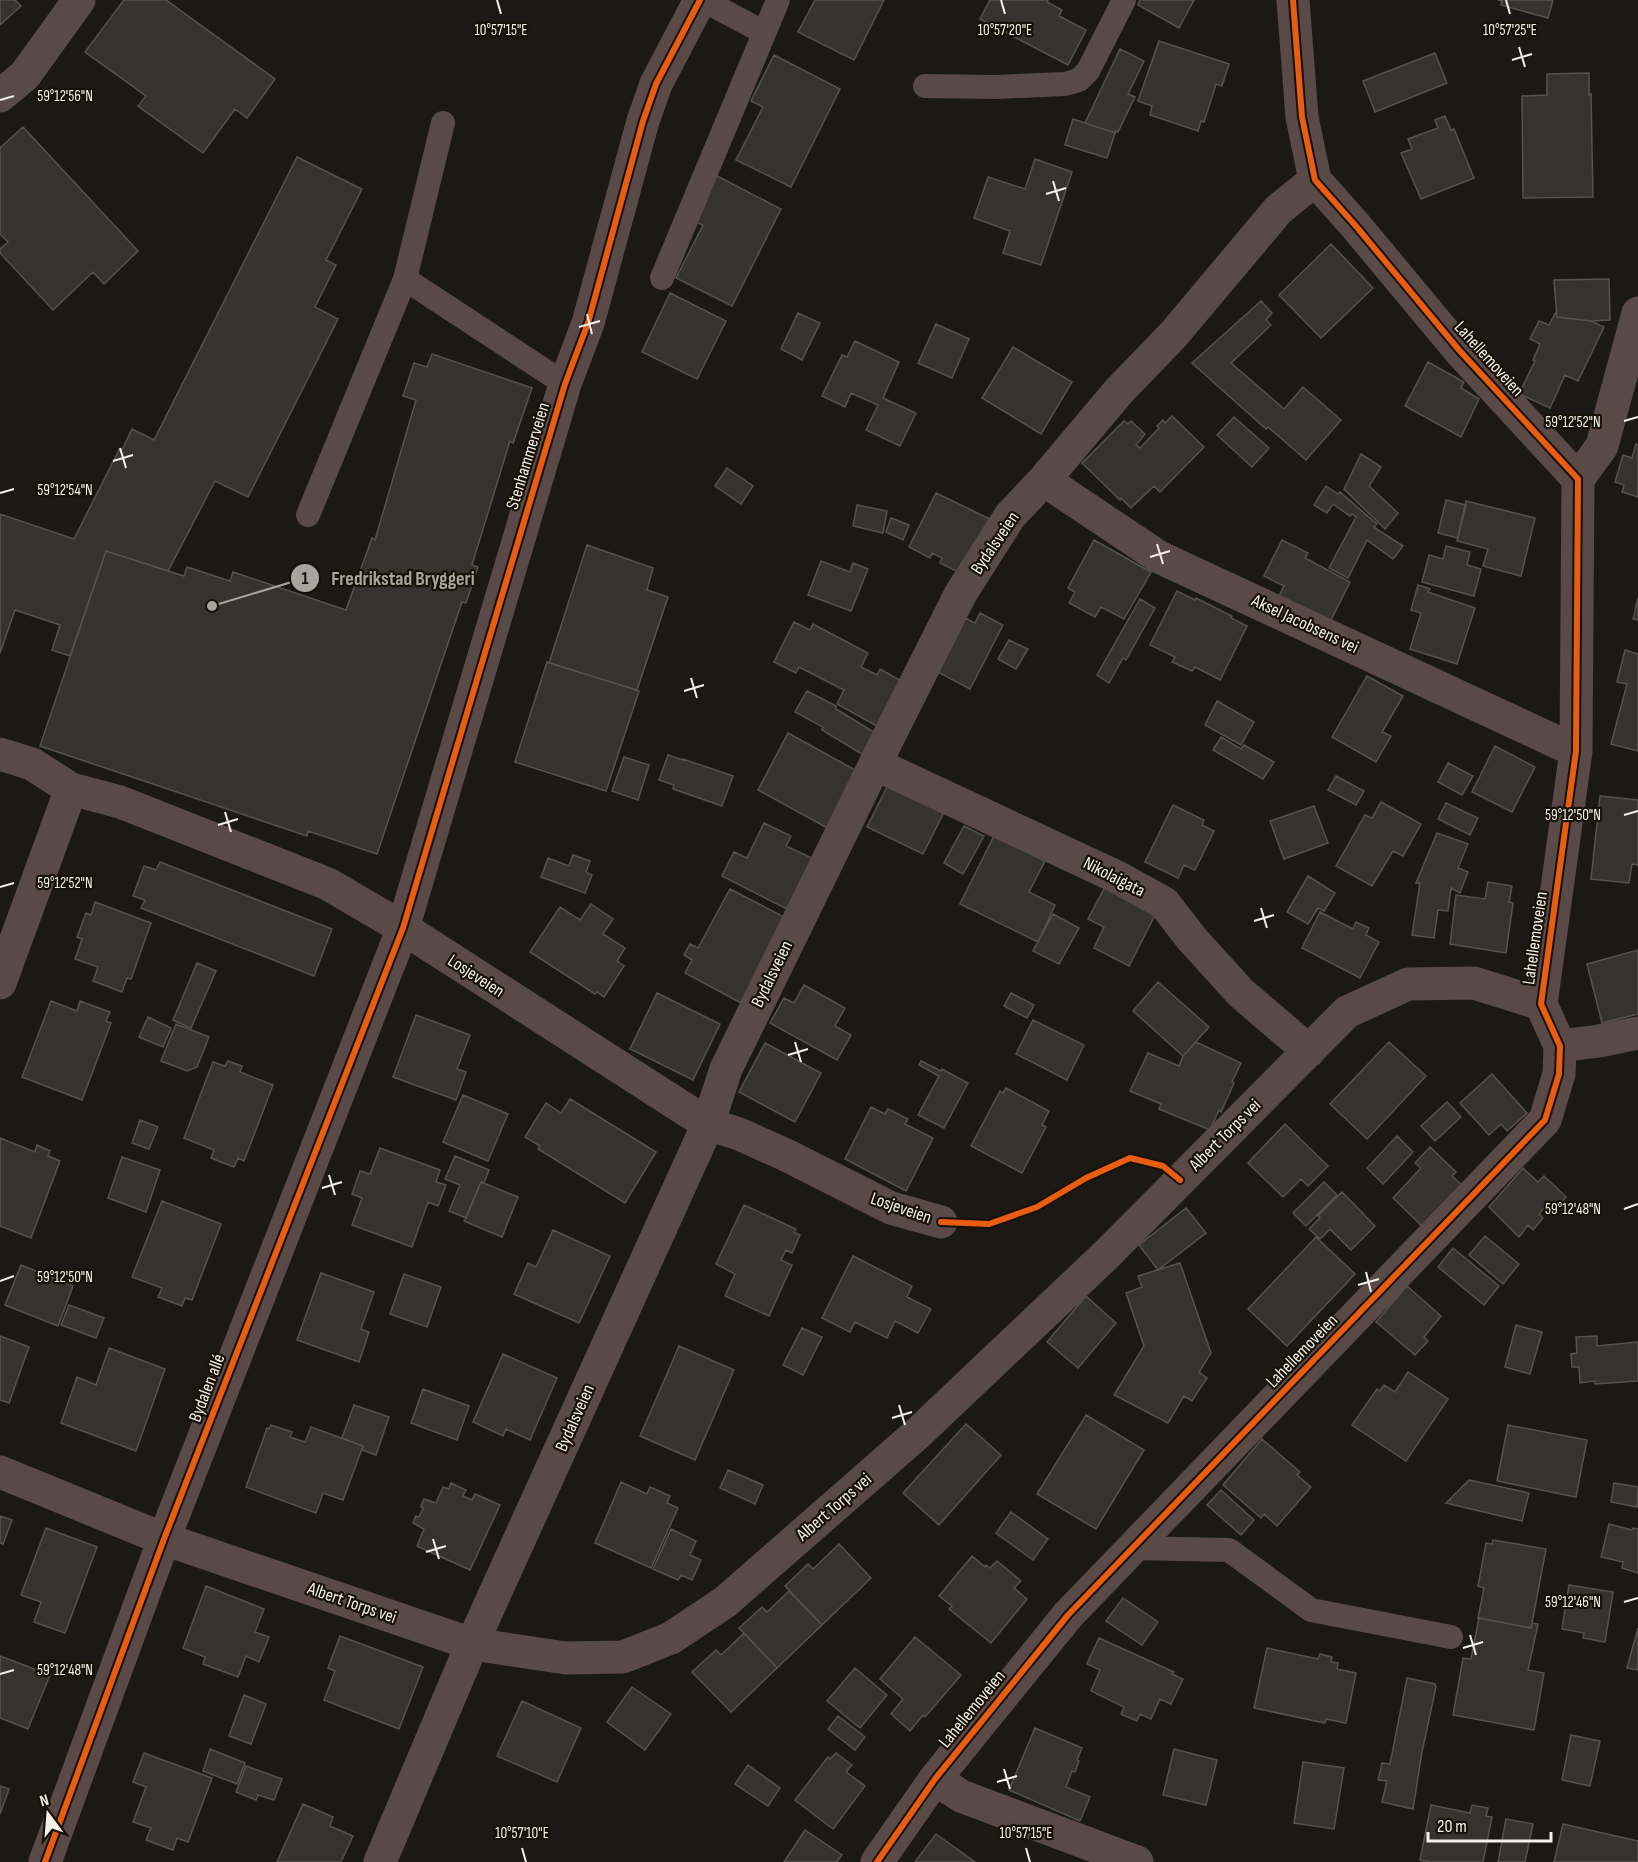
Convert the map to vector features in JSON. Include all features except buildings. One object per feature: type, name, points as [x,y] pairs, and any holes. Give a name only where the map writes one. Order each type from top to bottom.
[{"type":"street","points":[[0,96],[25,75],[79,0]]},
{"type":"street","name":"Stenhammerveien","points":[[402,928],[565,384],[588,324],[643,121],[656,84],[701,0]]},
{"type":"street","name":"Lahellemoveien","points":[[877,1862],[936,1779],[1068,1615],[1545,1120],[1559,1074],[1560,1046],[1540,1005],[1576,750],[1578,479],[1459,350],[1315,180],[1302,117],[1293,0]]},
{"type":"street","name":"Bydalsveien","points":[[380,1862],[472,1644],[708,1124],[726,1069],[961,592],[1010,516],[1181,325],[1278,210],[1315,180]]},
{"type":"street","points":[[1578,479],[1602,446],[1638,313]]},
{"type":"street","name":"Aksel Jacobsens vei","points":[[1044,480],[1159,557],[1576,750]]},
{"type":"street","name":"Losjeveien","points":[[0,754],[32,764],[70,789],[120,802],[328,884],[402,928],[708,1124],[740,1134],[786,1155],[891,1208],[941,1222]]},
{"type":"street","name":"Nikolaigata","points":[[875,764],[1117,877],[1164,903],[1192,939],[1241,993],[1309,1051]]},
{"type":"street","points":[[0,983],[70,789]]},
{"type":"street","name":"Bydalen allé","points":[[45,1862],[164,1539],[402,928]]},
{"type":"street","name":"Albert Torps vei","points":[[0,1472],[164,1539],[472,1644],[566,1658],[623,1657],[671,1638],[725,1602],[917,1434],[1106,1254],[1347,1012],[1408,984],[1474,983],[1540,1005]]},
{"type":"street","points":[[1560,1046],[1638,1033]]},
{"type":"street","points":[[936,1779],[960,1796],[1137,1862]]},
{"type":"lane","points":[[701,0],[763,32]]},
{"type":"lane","points":[[662,278],[778,0]]},
{"type":"lane","points":[[926,86],[1054,85],[1079,80],[1088,71],[1124,0]]},
{"type":"lane","points":[[308,515],[405,279],[443,123]]},
{"type":"lane","points":[[405,279],[565,384]]},
{"type":"lane","points":[[1132,1548],[1229,1550],[1311,1610],[1451,1637]]},
{"type":"cycle path","points":[[45,1862],[164,1539],[403,928],[565,384],[588,323],[643,121],[656,84],[700,0]]},
{"type":"cycle path","points":[[877,1862],[935,1779],[1068,1615],[1545,1120],[1559,1074],[1560,1046],[1541,1004],[1576,751],[1578,479],[1459,350],[1315,180],[1302,117],[1293,0]]},
{"type":"cycle path","points":[[941,1222],[989,1224],[1037,1207],[1086,1178],[1130,1158],[1163,1166],[1180,1180]]},
{"type":"place","name":"Fredrikstad Bryggeri","points":[[212,606]]}]
